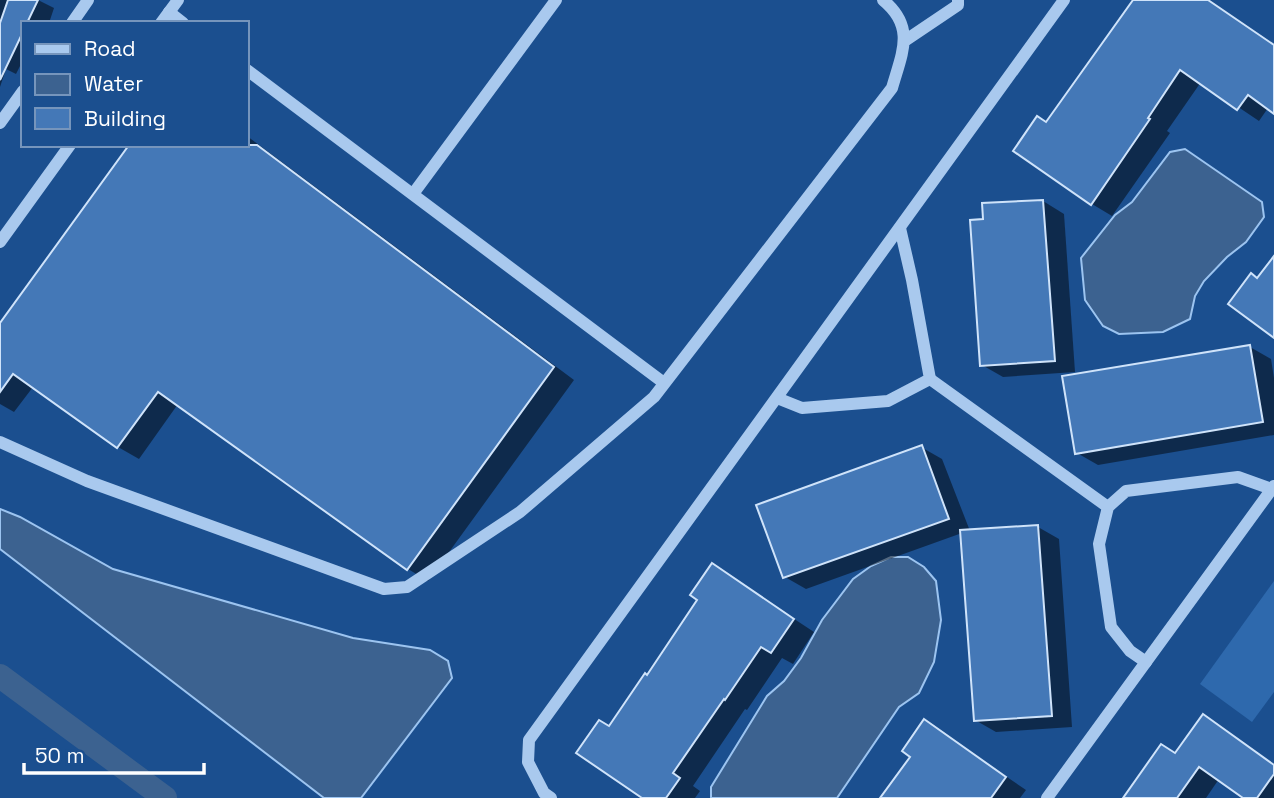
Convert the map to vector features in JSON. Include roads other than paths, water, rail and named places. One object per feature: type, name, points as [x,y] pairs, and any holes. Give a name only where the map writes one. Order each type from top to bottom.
[{"type":"street","points":[[73,21],[88,0]]},
{"type":"street","points":[[165,17],[178,0]]},
{"type":"street","points":[[413,194],[556,0]]},
{"type":"street","points":[[0,442],[87,481],[384,589],[407,587],[520,512],[653,397],[892,88],[906,40],[894,9],[883,0]]},
{"type":"street","points":[[551,798],[544,793],[528,762],[529,740],[1064,0]]},
{"type":"street","points":[[906,40],[960,2]]},
{"type":"street","points":[[248,71],[664,383]]},
{"type":"street","points":[[0,123],[21,94]]},
{"type":"street","points":[[0,242],[69,147]]},
{"type":"street","points":[[900,228],[930,379],[1108,507]]},
{"type":"street","points":[[777,398],[802,408],[888,401],[930,379]]},
{"type":"street","points":[[1047,798],[1146,662],[1273,487],[1238,477],[1126,491],[1108,507],[1099,544],[1111,627],[1130,651],[1146,662]]},
{"type":"water","points":[[1185,149],[1262,202],[1264,217],[1246,242],[1204,281],[1195,296],[1190,319],[1163,332],[1119,334],[1103,326],[1085,300],[1081,258],[1115,215],[1132,202],[1170,152]]},
{"type":"water","points":[[0,509],[20,517],[113,569],[353,638],[430,650],[448,661],[452,678],[361,798],[324,798],[0,549]]},
{"type":"water","points":[[891,557],[908,557],[924,567],[936,581],[941,620],[934,662],[919,693],[899,707],[837,798],[711,798],[711,787],[767,696],[784,681],[801,658],[822,620],[853,579],[871,566]]},
{"type":"waterway","points":[[0,676],[165,798]]}]
